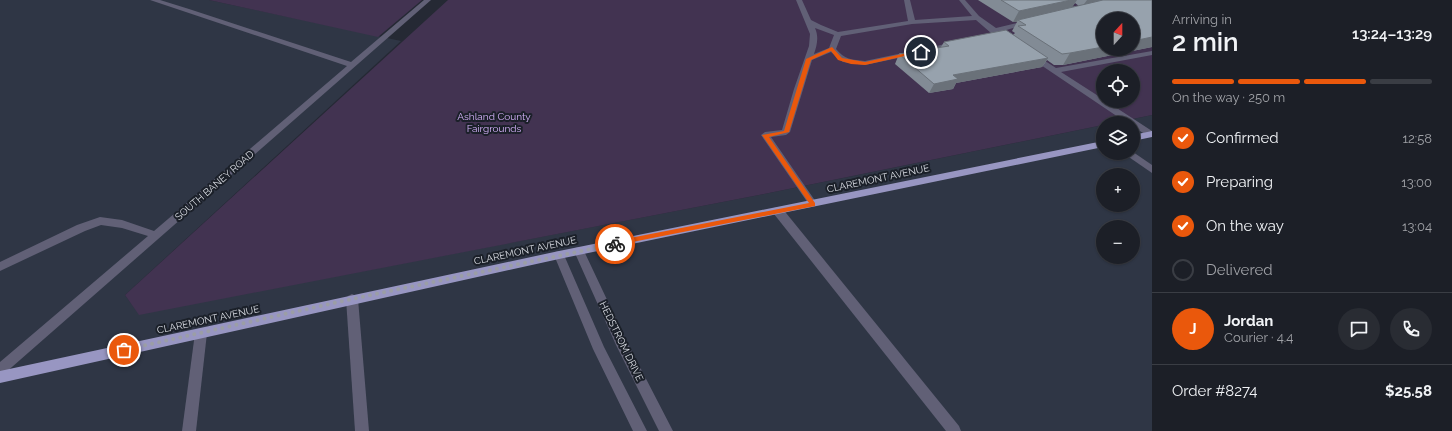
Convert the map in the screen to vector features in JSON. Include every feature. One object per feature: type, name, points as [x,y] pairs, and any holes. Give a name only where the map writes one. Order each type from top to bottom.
[{"type":"main road","points":[[1140,136],[1151,134]]},
{"type":"main road","name":"CLAREMONT AVENUE","points":[[0,377],[559,255],[1096,145]]},
{"type":"street","points":[[153,0],[353,65]]},
{"type":"street","name":"SOUTH BANEY ROAD","points":[[0,370],[428,0]]},
{"type":"street","points":[[799,0],[814,34],[813,46],[786,132],[765,135],[813,204]]},
{"type":"street","points":[[907,0],[912,22]]},
{"type":"street","points":[[962,0],[976,18],[1015,45]]},
{"type":"street","points":[[808,21],[818,27],[838,34],[912,22],[976,18]]},
{"type":"street","points":[[994,31],[1032,22]]},
{"type":"street","points":[[808,59],[832,49],[838,34]]},
{"type":"street","points":[[989,38],[1002,36]]},
{"type":"street","points":[[832,49],[840,59],[851,62],[865,63],[962,43]]},
{"type":"street","points":[[1028,53],[1151,134]]},
{"type":"street","points":[[1054,71],[1152,53]]},
{"type":"street","points":[[1138,160],[1152,170]]},
{"type":"street","points":[[778,211],[954,431]]},
{"type":"street","points":[[0,267],[81,228],[100,221],[122,224],[156,235]]},
{"type":"street","name":"HEDSTROM DRIVE","points":[[579,251],[622,345],[666,431]]},
{"type":"street","points":[[559,255],[599,349],[640,431]]},
{"type":"street","points":[[352,299],[362,431]]},
{"type":"street","points":[[189,431],[201,333]]},
{"type":"shaded area","points":[[0,0],[209,0],[401,41],[125,295],[139,314],[764,194],[1096,126],[1096,160],[1140,160],[1140,117],[1152,115],[1152,431],[0,431]]},
{"type":"green space","points":[[209,0],[422,0],[378,37]]},
{"type":"green space","name":"Ashland County Fairgrounds","points":[[448,0],[1152,0],[1152,115],[1140,117],[1140,116],[1096,116],[1096,126],[764,194],[139,315],[125,295]]},
{"type":"building","points":[[1001,0],[1071,0],[1019,11]]},
{"type":"building","points":[[1103,0],[1152,0],[1152,37],[1140,40],[1140,12],[1096,12],[1096,48],[1070,53],[1062,54],[1018,26],[1026,25],[1018,20]]},
{"type":"building","points":[[1006,30],[1048,58],[953,75],[958,79],[934,84],[899,54],[949,46],[944,42]]},
{"type":"way so far","points":[[124,350],[352,299],[615,244]]},
{"type":"route","points":[[615,244],[813,204],[765,135],[786,132],[808,59],[832,49],[840,59],[851,62],[865,63],[921,52]]}]
